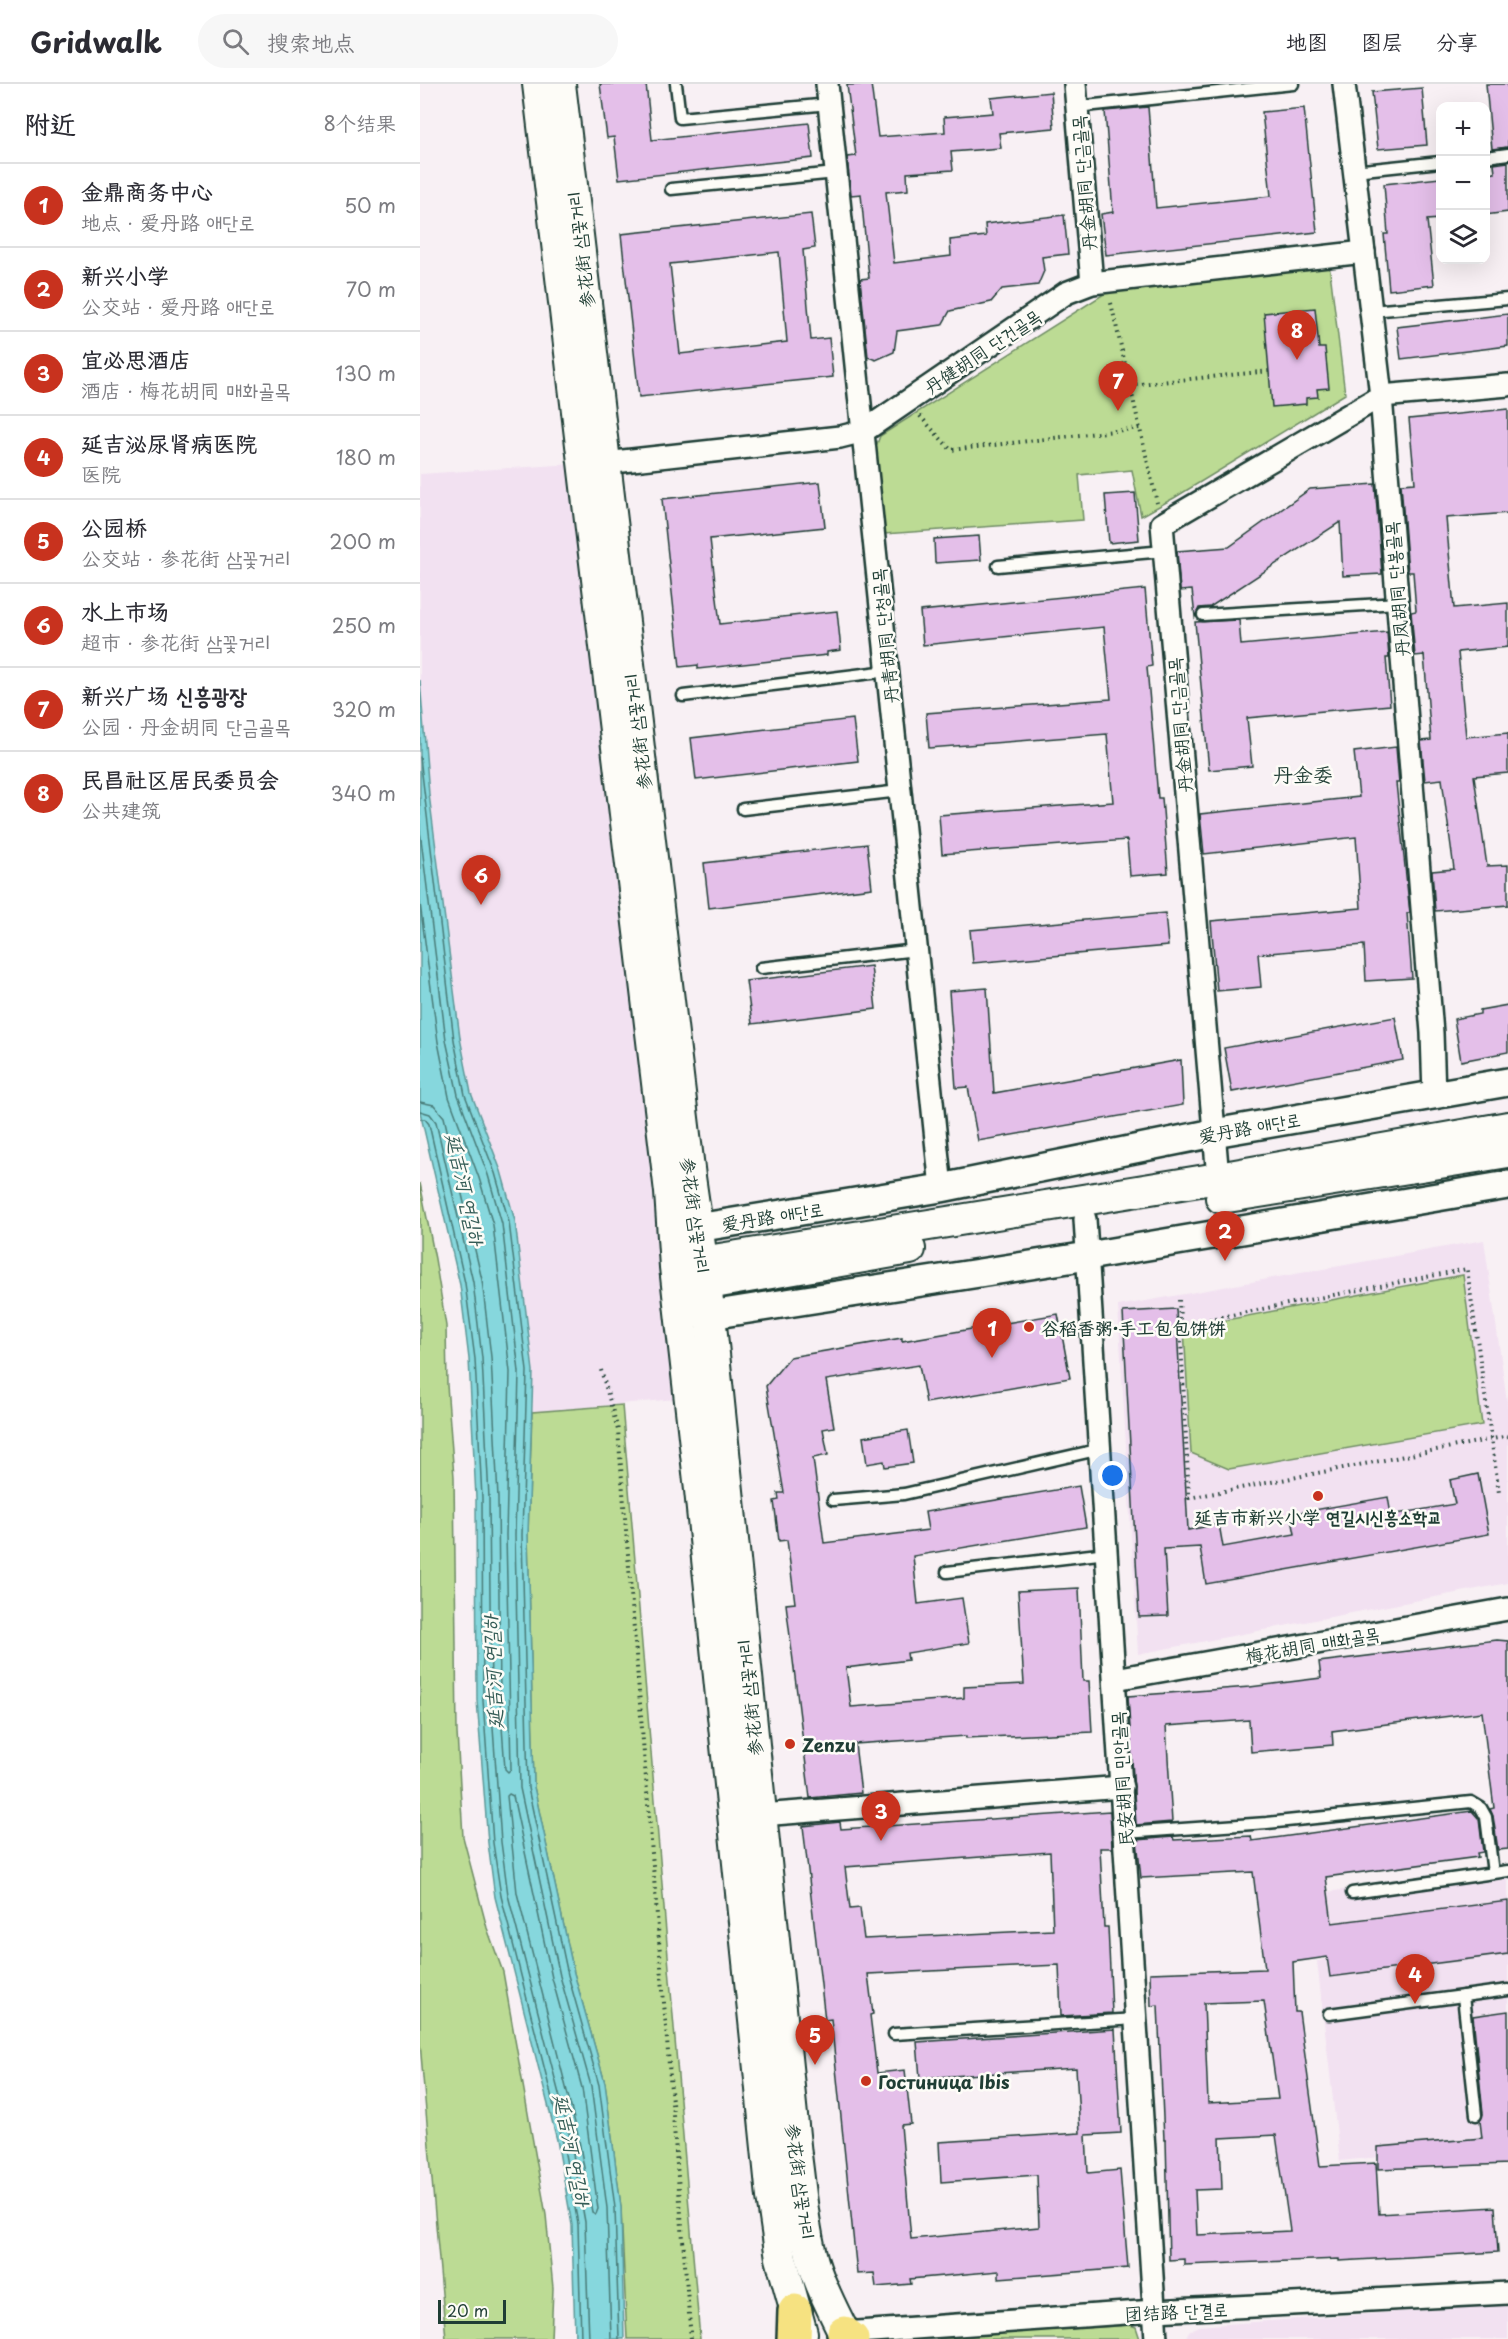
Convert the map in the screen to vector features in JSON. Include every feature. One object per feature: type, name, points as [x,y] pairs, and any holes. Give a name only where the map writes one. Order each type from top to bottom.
[{"type":"main road","name":"参花街 삼꽃거리","points":[[538,84],[670,1192],[690,1275],[772,2197],[781,2258],[798,2330]]},
{"type":"main road","name":"参花街 삼꽃거리","points":[[560,84],[697,1228],[690,1275],[710,1315],[796,2155],[806,2231],[822,2286],[848,2337]]},
{"type":"main road","name":"爱丹路 애단로","points":[[690,1275],[1508,1127]]},
{"type":"main road","points":[[690,1275],[1085,1219],[1508,1152]]},
{"type":"street","name":"丹金胡同 단금골목","points":[[1075,84],[1099,282]]},
{"type":"street","name":"丹凤胡同 단봉골목","points":[[1344,84],[1381,396],[1432,1033],[1434,1095]]},
{"type":"street","name":"丹青胡同 단청골목","points":[[828,94],[940,1188]]},
{"type":"street","name":"丹健胡同 단건골목","points":[[605,463],[840,437],[864,431],[1066,293],[1099,282],[1364,252]]},
{"type":"street","points":[[1162,524],[1381,396],[1508,385]]},
{"type":"street","name":"丹金胡同 단금골목","points":[[1162,524],[1218,1178]]},
{"type":"street","name":"爱丹路 애단로","points":[[697,1228],[940,1188],[1214,1133],[1508,1082]]},
{"type":"street","points":[[710,1315],[1088,1256],[1508,1185]]},
{"type":"street","name":"民安胡同 민안골목","points":[[1085,1219],[1156,2339]]},
{"type":"street","name":"梅花胡同 매화골목","points":[[1115,1679],[1508,1609]]},
{"type":"street","points":[[761,1815],[1122,1787]]},
{"type":"street","name":"团结路 단결로","points":[[848,2337],[1154,2311],[1508,2293]]},
{"type":"lane","points":[[676,84],[680,118],[828,94]]},
{"type":"lane","points":[[1076,107],[1293,84]]},
{"type":"lane","points":[[1490,156],[1508,154]]},
{"type":"lane","points":[[1354,171],[1436,162]]},
{"type":"lane","points":[[671,189],[836,173]]},
{"type":"lane","points":[[1371,311],[1508,299]]},
{"type":"lane","points":[[998,566],[1164,551]]},
{"type":"lane","points":[[1203,615],[1398,603]]},
{"type":"lane","points":[[683,696],[888,671]]},
{"type":"lane","points":[[743,809],[900,791]]},
{"type":"lane","points":[[761,968],[916,950]]},
{"type":"lane","points":[[833,1500],[904,1494],[1101,1449]]},
{"type":"lane","points":[[947,1572],[1107,1553]]},
{"type":"lane","points":[[1125,1833],[1267,1823],[1471,1802],[1481,1808],[1486,1817],[1493,1873]]},
{"type":"lane","points":[[1352,1893],[1508,1871]]},
{"type":"lane","points":[[1329,2014],[1508,1990]]},
{"type":"lane","points":[[1463,1996],[1476,2115]]},
{"type":"lane","points":[[894,2034],[1136,2019]]},
{"type":"path","points":[[1099,282],[1130,385],[1162,524]]},
{"type":"path","points":[[1130,385],[1270,371]]},
{"type":"path","points":[[907,402],[951,450],[1140,428]]},
{"type":"path","points":[[1180,1325],[1467,1269],[1499,1493]]},
{"type":"path","points":[[1179,1300],[1189,1498],[1508,1436]]},
{"type":"path","points":[[601,1370],[618,1430],[692,2339]]},
{"type":"shaded area","points":[[572,464],[676,1399],[532,1412],[533,1371],[515,1221],[501,1171],[471,1093],[460,1038],[429,794],[420,680],[420,474]]},
{"type":"shaded area","name":"延吉市新兴小学 연길시신흥소학교","points":[[1484,1240],[1508,1408],[1508,1583],[1138,1654],[1118,1306]]},
{"type":"shaded area","points":[[1508,1867],[1508,2015],[1473,2020],[1487,2146],[1340,2161],[1317,1961],[1335,1958],[1327,1892]]},
{"type":"shaded area","points":[[1508,2304],[1508,2339],[1185,2339],[1189,2331],[1198,2326]]},
{"type":"green space","points":[[1329,263],[1345,394],[1141,516],[1132,470],[1079,475],[1083,520],[884,534],[875,449],[880,436],[1115,287]]},
{"type":"green space","points":[[420,1183],[446,1326],[447,1385],[454,1477],[457,1733],[463,1837],[487,1928],[503,1972],[546,2215],[553,2288],[551,2339],[446,2339],[420,2043]]},
{"type":"green space","points":[[1463,1275],[1482,1425],[1229,1469],[1191,1453],[1184,1328]]},
{"type":"green space","points":[[622,1405],[700,2339],[627,2339],[621,2207],[605,2083],[574,1973],[534,1787],[528,1535],[532,1412]]},
{"type":"green space","points":[[1130,2325],[1136,2327],[1140,2339],[905,2339]]},
{"type":"water","name":"延吉河 연길하","points":[[420,680],[429,794],[460,1038],[471,1093],[501,1171],[515,1221],[533,1371],[528,1535],[534,1787],[574,1973],[605,2083],[621,2207],[624,2339],[575,2339],[572,2225],[557,2140],[495,1897],[488,1843],[477,1700],[476,1498],[469,1359],[460,1285],[420,1112]]},
{"type":"building","points":[[600,84],[646,84],[652,140],[809,123],[813,158],[619,179],[614,137],[607,138]]},
{"type":"building","points":[[871,84],[878,137],[945,132],[944,117],[993,113],[991,98],[1051,92],[1054,128],[999,133],[1001,148],[951,152],[953,170],[907,173],[908,190],[886,192],[894,263],[951,256],[950,240],[986,236],[985,224],[1064,215],[1068,254],[1042,257],[1044,271],[1038,285],[1002,289],[991,302],[950,311],[942,325],[897,331],[894,352],[876,360],[868,357],[860,279],[869,278],[861,194],[851,195],[847,157],[856,156],[847,85]]},
{"type":"building","points":[[1486,84],[1508,84],[1508,147],[1492,149],[1490,102],[1488,102]]},
{"type":"building","points":[[1422,88],[1427,145],[1378,149],[1372,92]]},
{"type":"building","points":[[1148,107],[1156,208],[1271,196],[1262,112],[1304,108],[1317,232],[1106,255],[1101,214],[1113,212],[1105,111]]},
{"type":"building","points":[[1508,162],[1508,212],[1490,214],[1490,174],[1495,173],[1494,164]]},
{"type":"building","points":[[1436,178],[1436,219],[1427,220],[1434,285],[1389,290],[1384,234],[1388,234],[1384,184]]},
{"type":"building","points":[[811,214],[815,248],[803,250],[811,340],[829,338],[833,377],[639,397],[621,234]],"holes":[[[779,252],[787,342],[680,354],[670,264]]]},
{"type":"building","points":[[1315,308],[1319,348],[1325,348],[1329,388],[1317,389],[1318,397],[1306,398],[1306,404],[1272,407],[1264,313]]},
{"type":"building","points":[[1508,314],[1508,346],[1401,359],[1397,327]]},
{"type":"building","points":[[1508,409],[1508,513],[1446,518],[1454,608],[1508,603],[1508,647],[1458,652],[1466,737],[1508,733],[1508,773],[1474,776],[1487,866],[1508,865],[1508,905],[1435,911],[1432,871],[1454,869],[1442,779],[1425,781],[1421,741],[1431,740],[1424,655],[1415,656],[1411,612],[1416,611],[1413,572],[1408,572],[1401,484],[1415,483],[1409,419]]},
{"type":"building","points":[[820,482],[825,527],[710,539],[720,624],[837,611],[841,650],[827,652],[827,655],[698,669],[698,665],[680,667],[662,499]]},
{"type":"building","points":[[1375,484],[1382,574],[1343,576],[1340,522],[1210,607],[1199,608],[1195,617],[1192,590],[1180,591],[1177,551],[1229,547],[1310,489]]},
{"type":"building","points":[[1135,493],[1139,540],[1109,543],[1105,495]]},
{"type":"building","points":[[979,536],[981,560],[935,563],[934,539]]},
{"type":"building","points":[[1145,589],[1152,666],[1147,667],[1158,798],[1162,798],[1168,873],[1130,876],[1127,840],[942,854],[939,815],[1113,802],[1107,734],[929,748],[926,713],[1111,699],[1104,627],[923,645],[920,611]]},
{"type":"building","points":[[1239,620],[1241,645],[1387,632],[1389,658],[1386,658],[1390,705],[1247,718],[1252,766],[1209,770],[1195,622]]},
{"type":"building","points":[[853,719],[858,761],[696,780],[691,738]]},
{"type":"building","points":[[1396,747],[1399,783],[1396,783],[1410,913],[1407,913],[1412,978],[1366,981],[1364,945],[1258,954],[1261,987],[1217,991],[1211,921],[1361,908],[1356,837],[1204,854],[1200,814],[1359,797],[1354,752]]},
{"type":"building","points":[[867,844],[872,888],[709,908],[704,863]]},
{"type":"building","points":[[1165,913],[1168,946],[973,963],[970,930]]},
{"type":"building","points":[[871,966],[876,1009],[752,1024],[746,981]]},
{"type":"building","points":[[987,988],[994,1093],[1181,1060],[1183,1105],[978,1141],[968,1087],[956,1088],[949,991]]},
{"type":"building","points":[[1508,1005],[1508,1052],[1461,1061],[1454,1019],[1480,1014],[1480,1010]]},
{"type":"building","points":[[1395,1017],[1403,1060],[1232,1092],[1224,1048]]},
{"type":"building","points":[[1176,1309],[1188,1530],[1219,1524],[1223,1547],[1295,1534],[1291,1514],[1388,1497],[1391,1515],[1455,1504],[1450,1480],[1478,1474],[1489,1534],[1206,1584],[1200,1547],[1164,1549],[1168,1616],[1139,1617],[1123,1312]]},
{"type":"building","points":[[1058,1314],[1070,1378],[926,1403],[919,1365],[826,1380],[834,1427],[823,1429],[828,1455],[813,1458],[824,1543],[928,1530],[925,1512],[1079,1486],[1086,1527],[913,1556],[918,1604],[962,1598],[969,1643],[907,1653],[908,1660],[846,1668],[851,1707],[964,1698],[964,1687],[1024,1684],[1018,1591],[1079,1588],[1083,1681],[1089,1681],[1092,1732],[966,1738],[966,1736],[855,1744],[861,1793],[810,1798],[786,1604],[795,1603],[787,1540],[779,1541],[774,1501],[779,1500],[778,1493],[784,1493],[766,1386],[790,1357],[902,1338],[902,1341]]},
{"type":"building","points":[[908,1430],[913,1463],[885,1467],[884,1461],[867,1464],[863,1437]]},
{"type":"building","points":[[1497,1640],[1508,1641],[1508,1849],[1498,1850],[1490,1809],[1494,1808],[1482,1712],[1332,1731],[1333,1745],[1251,1752],[1249,1720],[1166,1726],[1172,1822],[1136,1825],[1128,1696],[1250,1687],[1321,1678],[1319,1662]]},
{"type":"building","points":[[1110,1811],[1112,1848],[1100,1848],[1104,1927],[1108,1927],[1112,2013],[1061,2016],[1059,1965],[868,1974],[877,2073],[905,2070],[911,2124],[901,2125],[911,2239],[1039,2227],[1037,2175],[941,2182],[939,2142],[1080,2133],[1076,2068],[920,2078],[917,2042],[1115,2029],[1121,2133],[1086,2135],[1088,2173],[1120,2170],[1128,2268],[999,2278],[999,2271],[910,2279],[911,2284],[876,2287],[874,2273],[857,2274],[831,2019],[825,2020],[803,1826],[840,1822],[841,1829]],"holes":[[[1050,1852],[1053,1930],[864,1939],[860,1908],[850,1909],[845,1867]]]},
{"type":"building","points":[[1472,1811],[1479,1819],[1483,1852],[1477,1853],[1478,1857],[1326,1877],[1332,1923],[1508,1901],[1508,1954],[1330,1977],[1327,1957],[1293,1962],[1295,2012],[1299,2012],[1320,2166],[1376,2163],[1379,2214],[1495,2207],[1498,2252],[1339,2261],[1339,2259],[1184,2265],[1184,2259],[1169,2260],[1166,2140],[1164,2140],[1158,2005],[1151,2006],[1150,1973],[1265,1969],[1253,1872],[1141,1878],[1137,1840],[1251,1836],[1252,1841]],"holes":[[[1264,2001],[1278,2099],[1208,2103],[1204,2003]],[[1276,2135],[1290,2231],[1197,2235],[1195,2190],[1222,2189],[1220,2138]]]},
{"type":"building","points":[[1508,2011],[1508,2164],[1378,2169],[1378,2147],[1482,2138],[1480,2121],[1483,2114],[1473,2016]]},
{"type":"place","name":"民昌社区居民委员会","points":[[1297,360]]},
{"type":"place","name":"新兴广场 신흥광장","points":[[1118,411]]},
{"type":"place","name":"水上市场","points":[[481,905]]},
{"type":"place","name":"新兴小学","points":[[1225,1261]]},
{"type":"place","name":"谷稻香粥·手工包包饼饼","points":[[1029,1327]]},
{"type":"place","name":"金鼎商务中心","points":[[992,1358]]},
{"type":"place","name":"延吉市新兴小学 연길시신흥소학교","points":[[1318,1496]]},
{"type":"place","name":"Zenzu","points":[[790,1744]]},
{"type":"place","name":"宜必思酒店","points":[[881,1841]]},
{"type":"place","name":"延吉泌尿肾病医院","points":[[1415,2004]]},
{"type":"place","name":"公园桥","points":[[815,2065]]},
{"type":"place","name":"Гостиница Ibis","points":[[866,2081]]},
{"type":"district","name":"丹金委","points":[[1303,774]]}]
